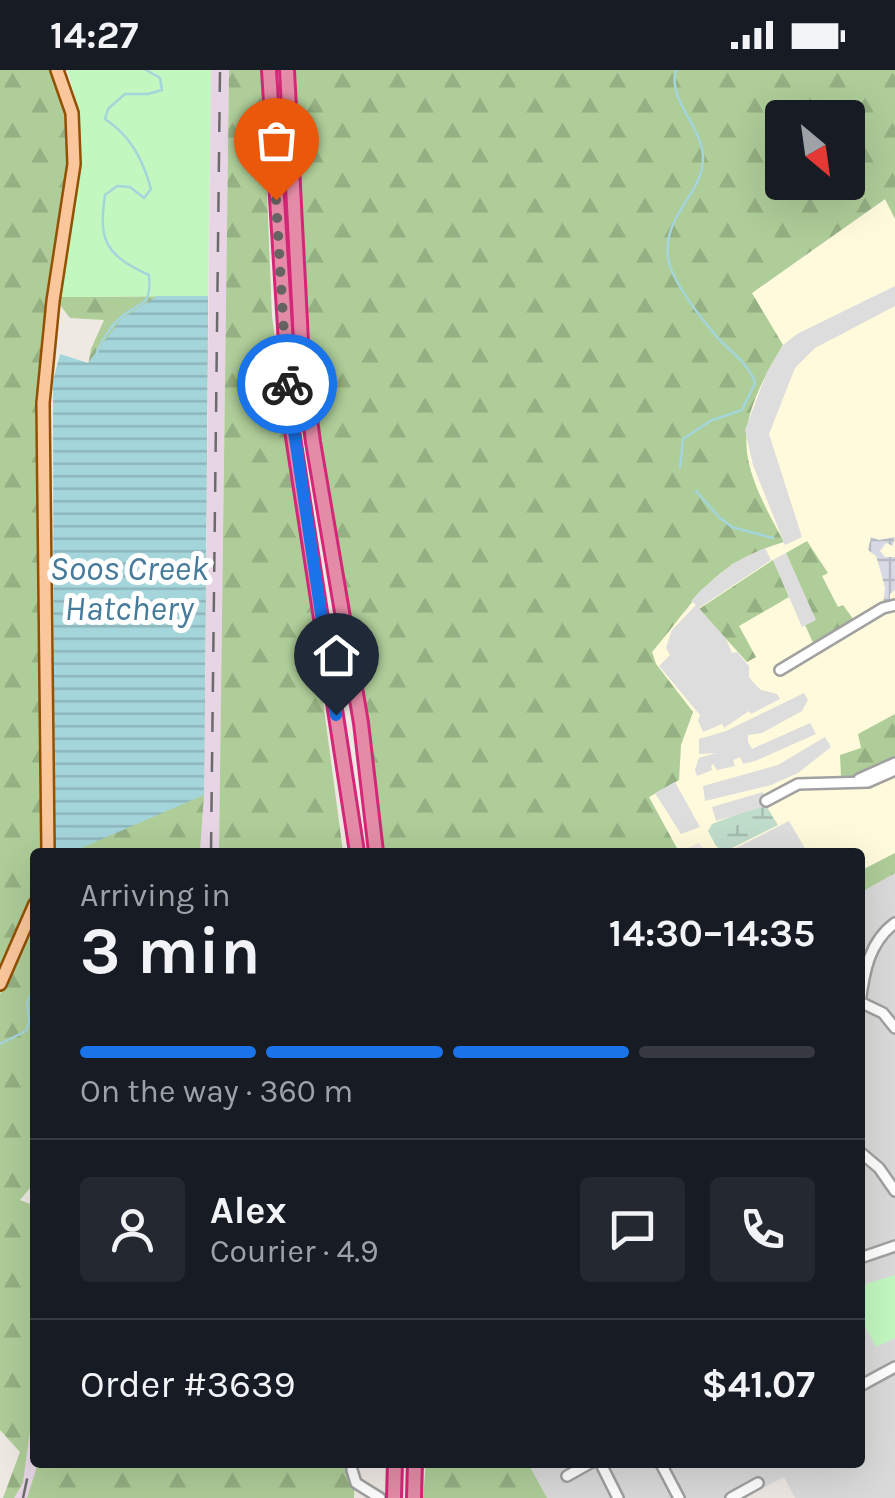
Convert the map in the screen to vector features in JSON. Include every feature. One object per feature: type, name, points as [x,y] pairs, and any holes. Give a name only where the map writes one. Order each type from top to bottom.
[{"type":"highway","points":[[270,70],[290,424],[356,848]]},
{"type":"highway","points":[[287,70],[302,360],[361,722],[376,848]]},
{"type":"highway","points":[[394,1498],[396,1468]]},
{"type":"highway","points":[[414,1498],[415,1468]]},
{"type":"main road","points":[[48,848],[44,403],[74,164],[72,113],[57,70]]},
{"type":"main road","points":[[0,984],[30,915]]},
{"type":"street","points":[[780,670],[886,606],[895,605]]},
{"type":"street","points":[[852,782],[895,762]]},
{"type":"street","points":[[766,800],[798,784],[876,780],[895,770]]},
{"type":"street","points":[[865,979],[878,940],[895,922]]},
{"type":"street","points":[[865,1004],[883,1013],[895,1028]]},
{"type":"street","points":[[865,1156],[895,1191]]},
{"type":"street","points":[[865,1256],[895,1246]]},
{"type":"street","points":[[865,1380],[895,1368]]},
{"type":"street","points":[[567,1476],[581,1468]]},
{"type":"street","points":[[603,1468],[618,1498]]},
{"type":"street","points":[[663,1468],[679,1498]]},
{"type":"street","points":[[352,1470],[356,1483],[376,1495]]},
{"type":"street","points":[[730,1498],[758,1484]]},
{"type":"shaded area","points":[[211,70],[229,70],[219,848],[200,848]]},
{"type":"shaded area","points":[[886,199],[895,219],[895,853],[865,868],[865,848],[703,848],[699,843],[677,848],[648,797],[679,780],[681,745],[693,712],[656,664],[652,652],[700,589],[739,560],[783,542],[755,487],[745,449],[747,417],[767,372],[752,293]]},
{"type":"shaded area","points":[[895,286],[895,306],[815,348],[795,368],[769,434],[802,537],[785,545],[753,465],[745,430],[767,372],[783,345],[797,334]]},
{"type":"shaded area","points":[[871,537],[895,537],[893,546],[886,543],[880,551],[885,557],[895,557],[895,590],[890,594],[890,602],[883,605],[885,588],[880,569],[876,556],[868,550]]},
{"type":"shaded area","points":[[765,548],[771,560],[699,608],[726,639],[732,653],[737,652],[749,666],[749,677],[754,683],[780,699],[751,714],[749,711],[724,728],[722,724],[703,732],[698,721],[700,715],[659,666],[670,655],[666,648],[672,630],[696,605],[691,601],[732,564]]},
{"type":"shaded area","points":[[786,553],[816,620],[802,627],[773,560]]},
{"type":"shaded area","points":[[804,693],[808,700],[802,711],[762,733],[748,735],[748,742],[752,749],[810,723],[816,734],[755,761],[743,764],[740,757],[733,760],[735,766],[717,770],[713,764],[712,770],[697,776],[699,758],[716,753],[699,754],[699,739],[726,731]]},
{"type":"shaded area","points":[[825,737],[831,747],[798,773],[771,785],[705,801],[703,786],[778,765]]},
{"type":"shaded area","points":[[675,782],[700,827],[681,834],[655,793]]},
{"type":"shaded area","points":[[763,792],[766,806],[716,821],[712,807]]},
{"type":"shaded area","points":[[789,821],[805,848],[736,848]]},
{"type":"shaded area","points":[[895,873],[895,1498],[795,1498],[784,1477],[744,1498],[547,1498],[531,1468],[865,1468],[865,890]]},
{"type":"shaded area","points":[[30,1430],[30,1468],[36,1468],[27,1498],[14,1498],[23,1483]]},
{"type":"green space","points":[[0,70],[51,70],[67,114],[69,164],[48,300],[43,847],[30,848],[30,901],[0,971]]},
{"type":"green space","points":[[67,70],[211,70],[208,296],[58,297],[79,154],[75,97]]},
{"type":"green space","points":[[229,70],[262,70],[272,316],[342,848],[219,848]]},
{"type":"green space","points":[[296,70],[895,70],[895,219],[885,199],[752,293],[783,345],[755,400],[746,444],[757,487],[784,542],[722,572],[694,599],[652,652],[656,664],[693,712],[681,745],[679,780],[649,797],[677,848],[380,848],[322,459],[309,320]]},
{"type":"green space","name":"Soos Creek Hatchery","points":[[208,296],[200,848],[52,848],[53,792],[109,787],[83,395],[91,349],[104,320],[70,318],[54,297]]},
{"type":"green space","points":[[807,541],[828,573],[822,576],[838,607],[843,605],[854,620],[814,645],[805,625],[815,620],[786,553]]},
{"type":"green space","points":[[773,560],[789,597],[739,626],[756,657],[747,662],[699,609]]},
{"type":"green space","points":[[895,714],[895,756],[859,776],[841,776],[840,755],[861,748],[858,734]]},
{"type":"green space","points":[[759,806],[767,807],[778,825],[732,848],[719,848],[708,831],[712,824]]},
{"type":"green space","points":[[895,853],[895,873],[865,890],[865,868]]},
{"type":"green space","points":[[30,926],[30,1188],[20,1200],[30,1204],[30,1430],[23,1483],[14,1498],[3,1498],[20,1452],[0,1430],[0,994]]},
{"type":"green space","points":[[895,1275],[895,1338],[876,1347],[865,1326],[865,1284]]},
{"type":"green space","points":[[36,1468],[355,1468],[354,1498],[27,1498]]},
{"type":"green space","points":[[426,1468],[531,1468],[547,1498],[423,1498]]},
{"type":"water","name":"Soos Creek Hatchery","points":[[157,296],[208,296],[204,795],[81,848],[54,848],[53,381],[60,354],[88,363],[121,319]]},
{"type":"waterway","points":[[97,352],[113,325],[149,294],[149,275],[114,253],[103,225],[105,195],[117,186],[130,187],[144,198],[151,189],[135,150],[105,119],[108,109],[125,94],[162,90],[160,78],[146,70]]},
{"type":"waterway","points":[[676,70],[676,92],[703,157],[697,182],[672,228],[668,242],[670,266],[695,309],[744,364],[755,383],[742,410],[710,421],[683,439],[680,468]]},
{"type":"waterway","points":[[696,491],[732,527],[773,538]]},
{"type":"waterway","points":[[0,1044],[26,1031],[30,997]]},
{"type":"railway","points":[[211,848],[220,70]]},
{"type":"railway","points":[[23,1498],[30,1465]]},
{"type":"way so far","points":[[276,200],[287,384]]},
{"type":"route","points":[[287,384],[336,715]]}]
